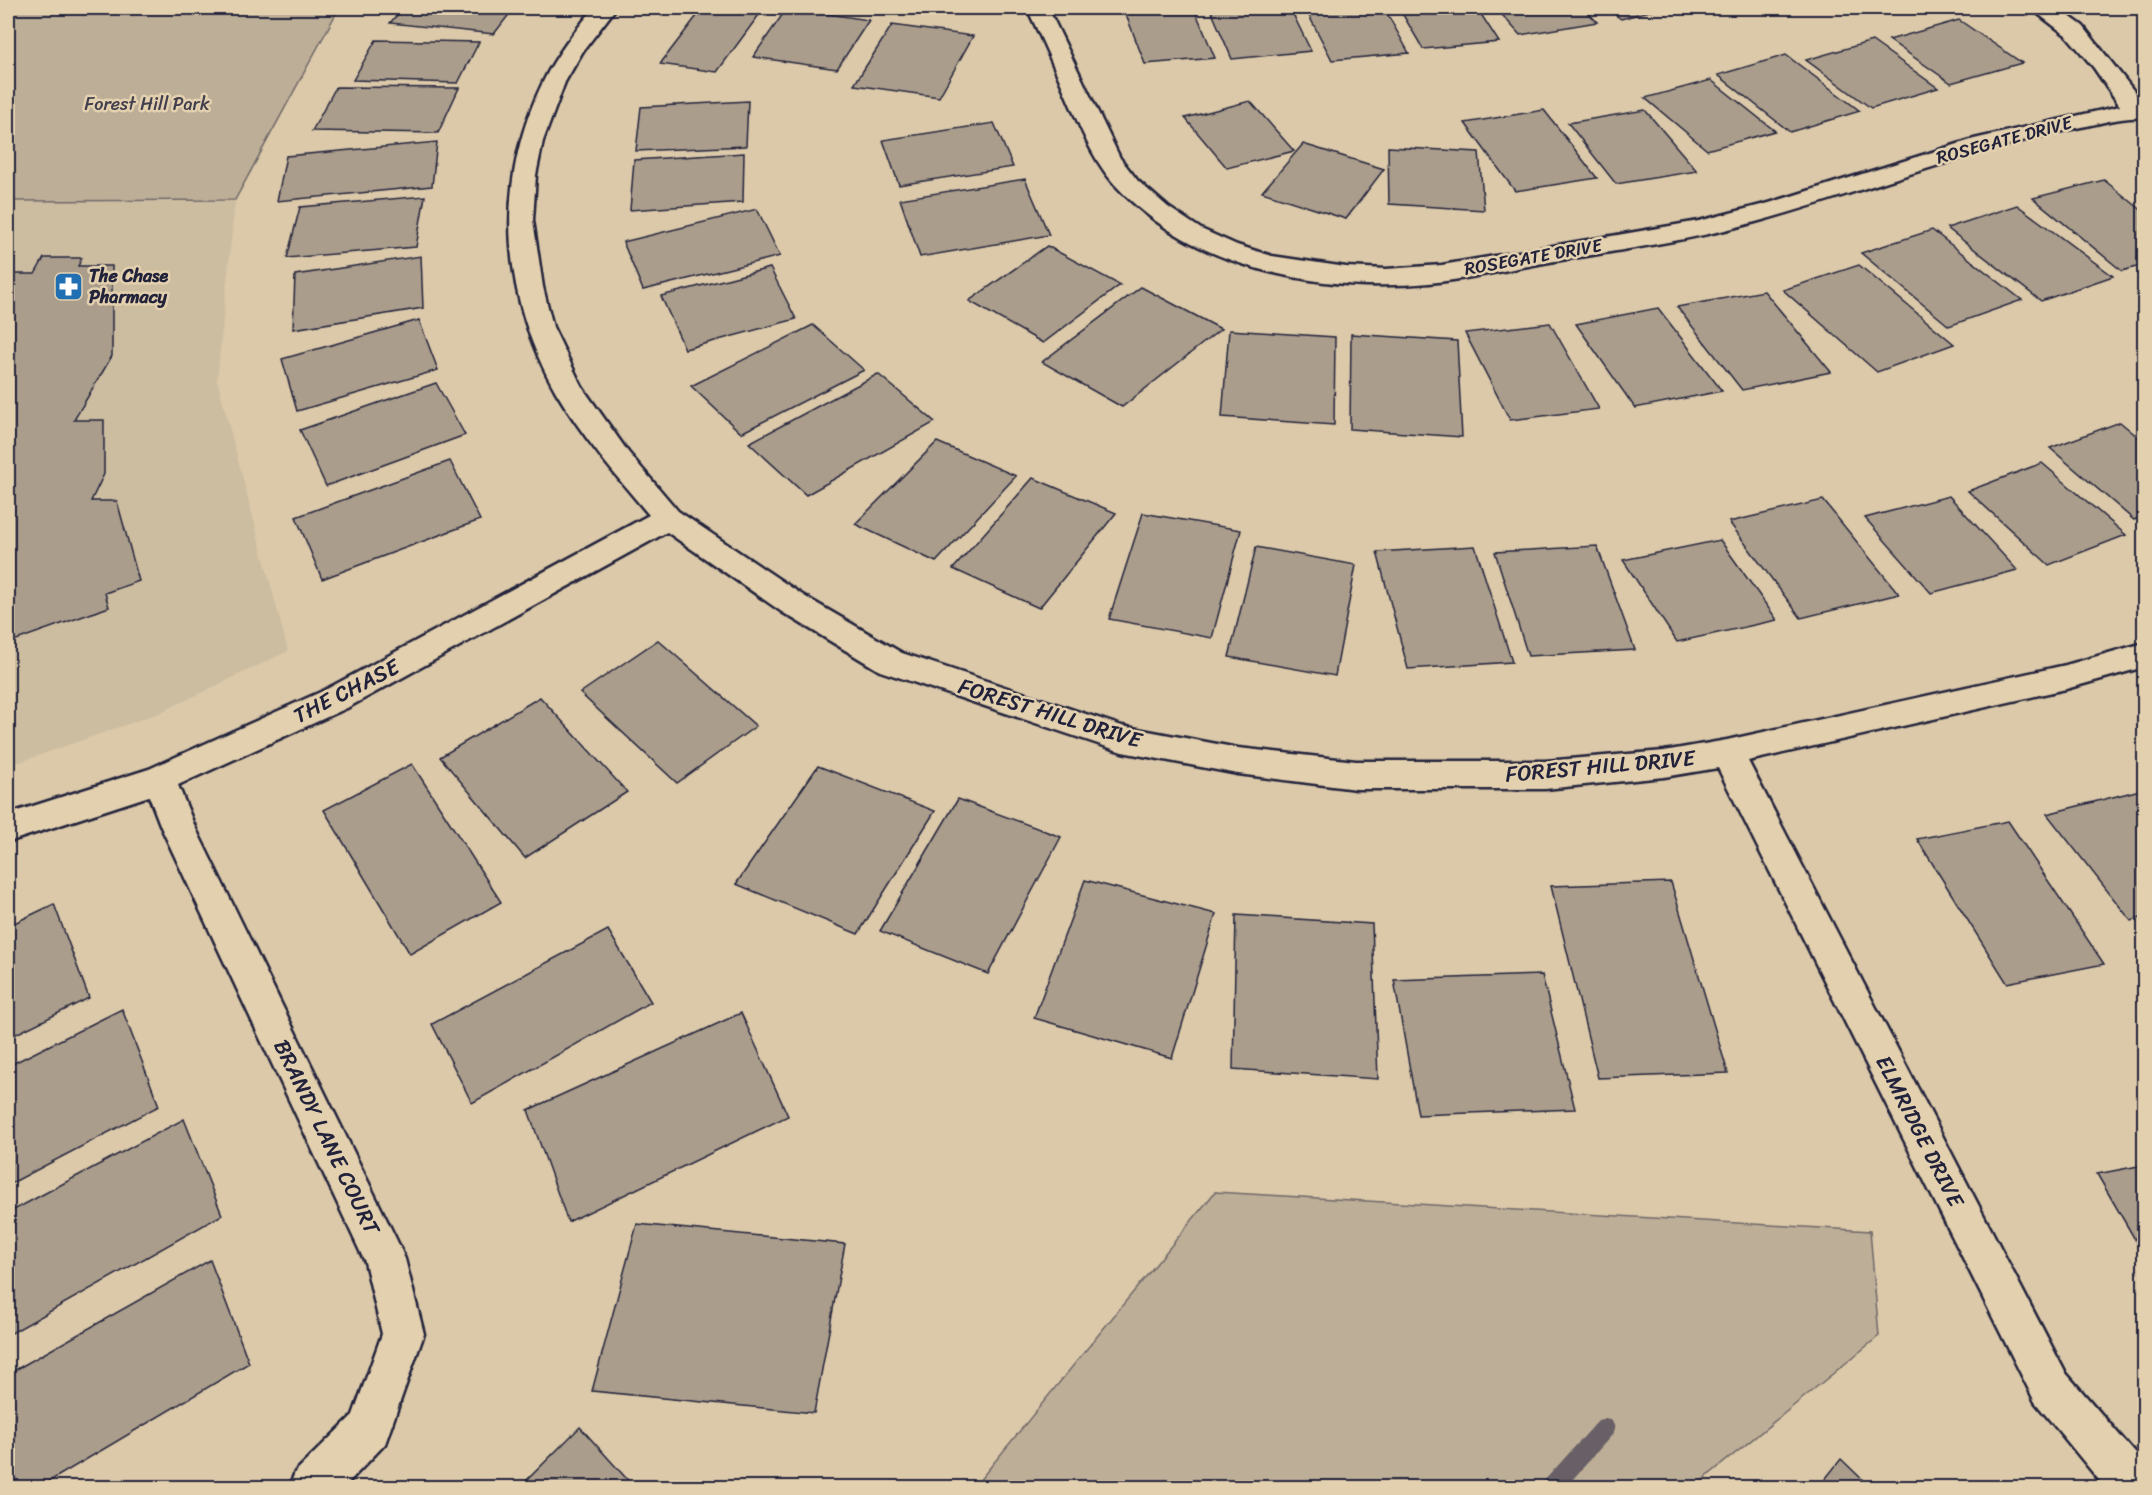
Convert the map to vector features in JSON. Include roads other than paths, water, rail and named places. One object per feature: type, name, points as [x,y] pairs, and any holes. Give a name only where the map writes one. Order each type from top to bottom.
[{"type":"street","name":"FOREST HILL DRIVE","points":[[605,8],[573,49],[554,82],[531,141],[524,175],[522,231],[530,287],[540,327],[570,390],[618,459],[668,518],[793,604],[891,662],[1122,739],[1238,761],[1356,775],[1545,775],[1664,764],[1728,753],[2066,677],[2145,655]]},
{"type":"street","name":"ROSEGATE DRIVE","points":[[1038,8],[1104,152],[1134,191],[1164,216],[1211,243],[1250,259],[1283,267],[1329,273],[1428,275],[1687,231],[1748,217],[1983,144],[2071,121],[2140,110]]},
{"type":"street","points":[[2045,8],[2074,32],[2140,110]]},
{"type":"street","name":"THE CHASE","points":[[8,828],[159,779],[336,699],[668,518]]},
{"type":"street","name":"ELMRIDGE DRIVE","points":[[1728,753],[2050,1387],[2119,1469],[2145,1481]]},
{"type":"street","name":"BRANDY LANE COURT","points":[[159,779],[178,827],[385,1259],[403,1334],[370,1429],[311,1488]]},
{"type":"waterway","points":[[1551,1488],[1605,1428]]},
{"type":"place","name":"The Chase Pharmacy","points":[[68,286]]},
{"type":"park label","name":"Forest Hill Park","points":[[147,104]]}]
